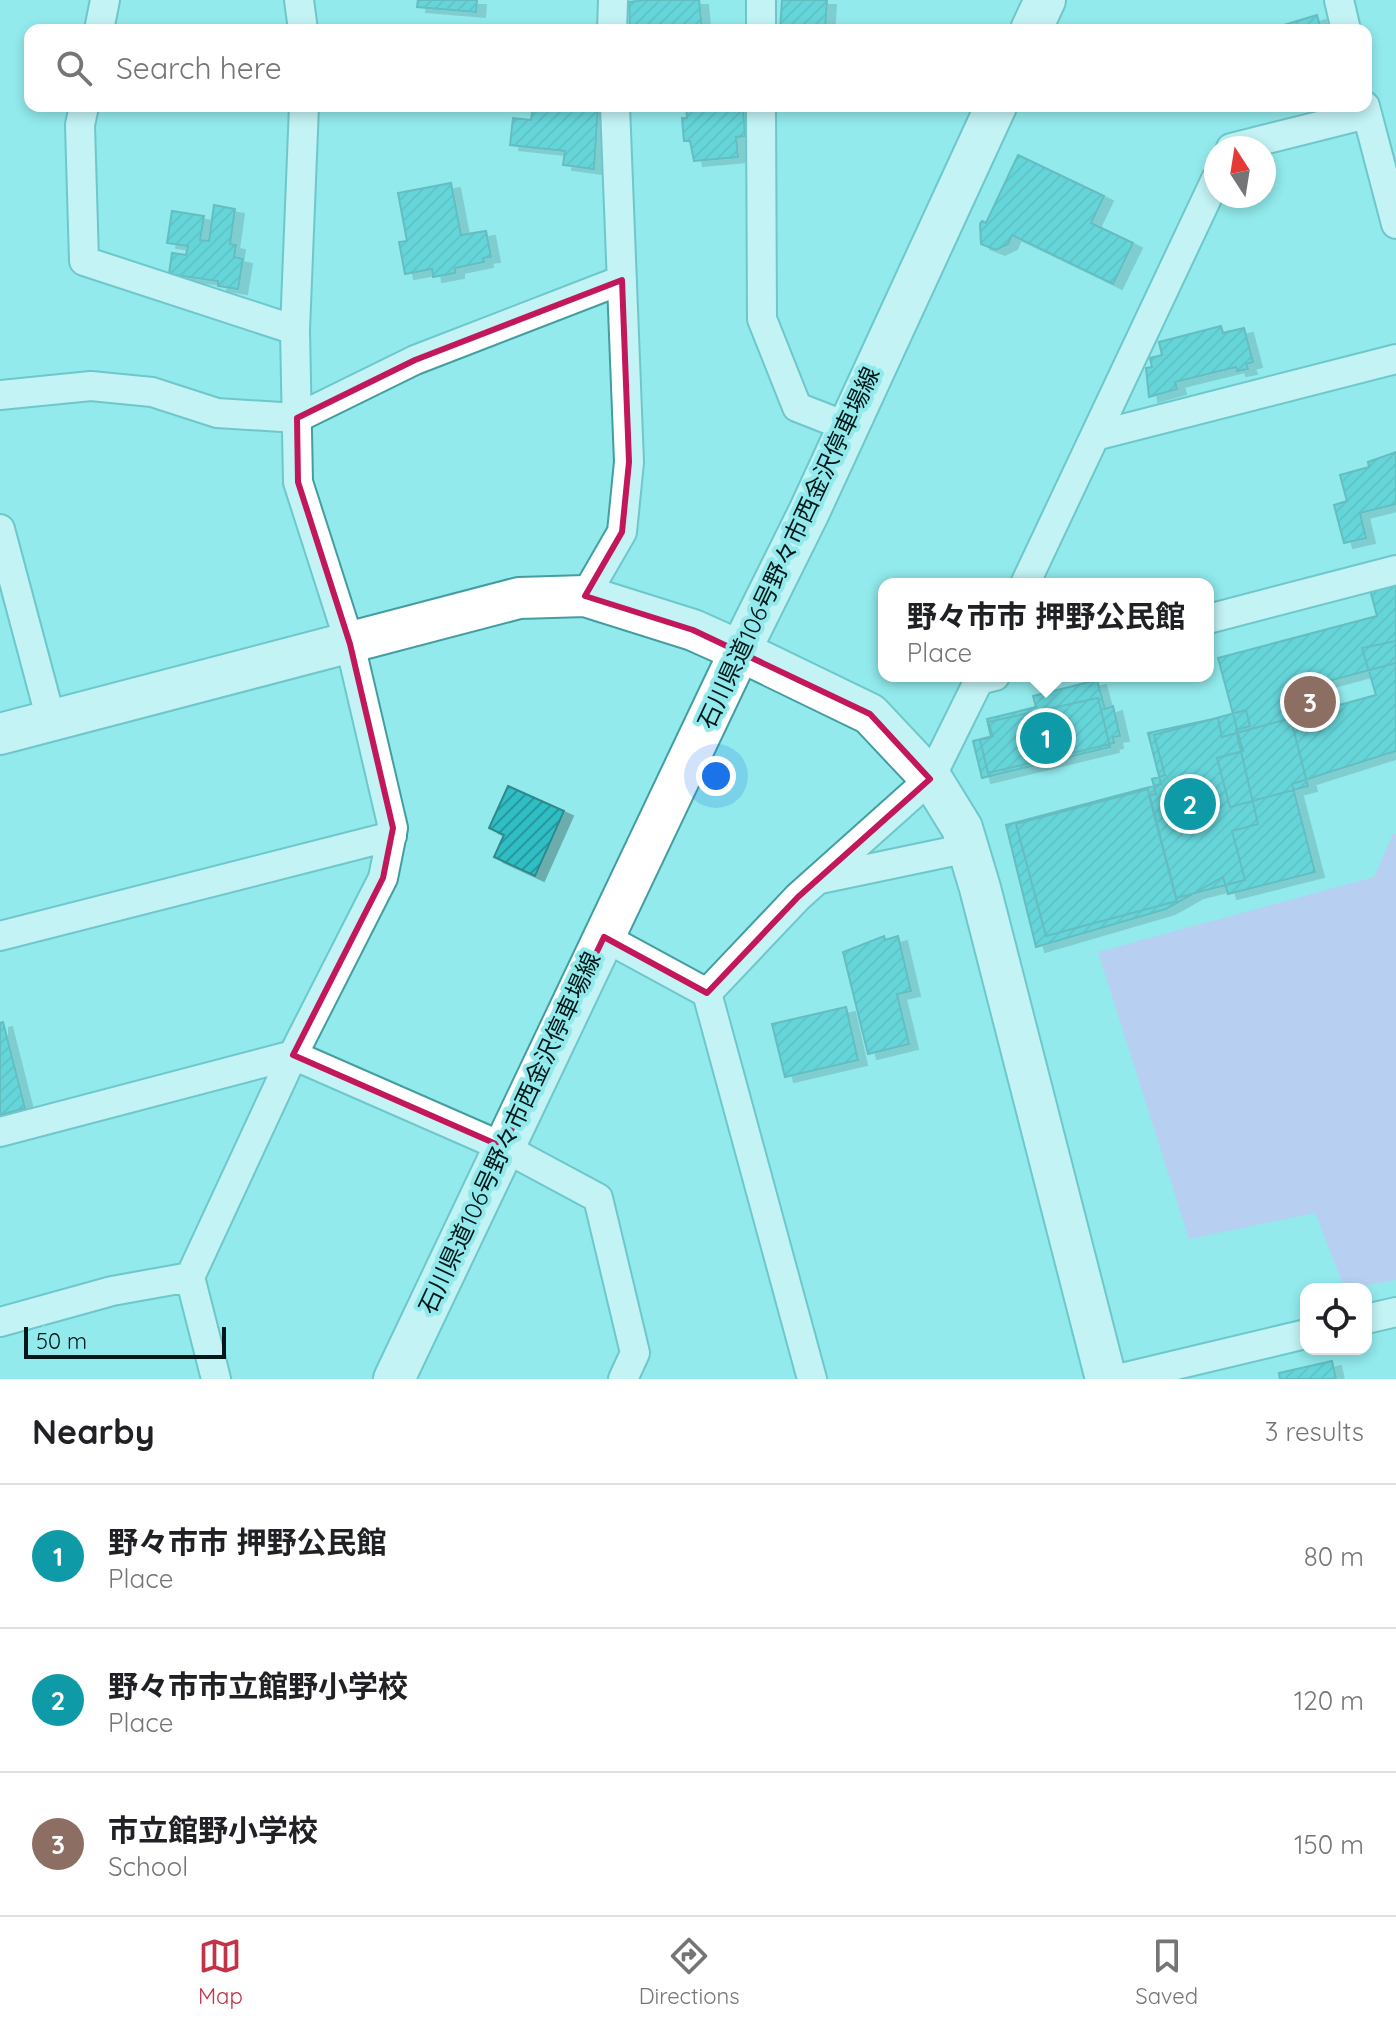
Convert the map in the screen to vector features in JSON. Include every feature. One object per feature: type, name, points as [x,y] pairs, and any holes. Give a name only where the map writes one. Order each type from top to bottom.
[{"type":"street","points":[[100,24],[105,0]]},
{"type":"street","points":[[299,0],[302,24]]},
{"type":"street","points":[[612,24],[613,0]]},
{"type":"street","points":[[761,0],[761,24]]},
{"type":"street","points":[[1034,24],[1045,0]]},
{"type":"street","points":[[1339,0],[1345,24]]},
{"type":"street","points":[[83,112],[80,125],[84,261],[295,330]]},
{"type":"street","points":[[216,1379],[190,1277],[293,1055],[383,878],[393,828],[350,644],[298,482],[295,330],[304,112]]},
{"type":"street","points":[[585,596],[622,532],[629,462],[615,112]]},
{"type":"street","points":[[761,112],[762,319],[797,407],[848,427]]},
{"type":"street","name":"石川県道106号野々市西金沢停車場線","points":[[394,1379],[848,427],[993,112]]},
{"type":"street","points":[[1274,136],[1359,112]]},
{"type":"street","points":[[1367,112],[1396,224]]},
{"type":"street","points":[[1028,578],[1204,204]]},
{"type":"street","points":[[0,395],[91,386],[152,392],[217,413],[297,418],[415,360],[622,280]]},
{"type":"street","points":[[1095,436],[1396,359]]},
{"type":"street","points":[[0,529],[51,720]]},
{"type":"street","points":[[1214,617],[1396,570]]},
{"type":"street","points":[[0,734],[519,598],[585,596],[693,630],[870,714],[930,779],[962,828],[1106,1379]]},
{"type":"street","points":[[707,993],[816,880],[930,779],[982,682]]},
{"type":"street","points":[[0,936],[392,836]]},
{"type":"street","points":[[816,880],[968,848]]},
{"type":"street","points":[[604,937],[707,993],[812,1379]]},
{"type":"street","points":[[0,1132],[293,1055],[503,1147],[598,1198],[635,1353],[623,1379]]},
{"type":"street","points":[[0,1322],[112,1291],[190,1277]]},
{"type":"street","points":[[1372,1318],[1396,1312]]},
{"type":"street","points":[[1117,1379],[1300,1335]]},
{"type":"highlighted area","points":[[622,280],[629,462],[622,532],[585,596],[693,630],[870,714],[930,779],[798,897],[707,993],[604,937],[503,1147],[293,1055],[383,878],[393,828],[350,644],[298,482],[297,418],[415,360]]},
{"type":"shaded area","points":[[1393,834],[1396,834],[1396,1280],[1372,1284],[1343,1283],[1315,1213],[1189,1239],[1098,952],[1374,877]]},
{"type":"building","points":[[418,0],[477,0],[476,12],[417,7]]},
{"type":"building","points":[[699,0],[701,24],[630,24],[629,2]]},
{"type":"building","points":[[782,0],[827,0],[825,24],[780,24]]},
{"type":"building","points":[[1317,15],[1319,24],[1287,24]]},
{"type":"building","points":[[532,112],[598,112],[594,169],[563,165],[565,151],[510,145],[513,118],[531,120]]},
{"type":"building","points":[[686,112],[743,112],[745,136],[736,137],[738,157],[694,161],[690,141],[684,141],[682,118],[687,118]]},
{"type":"building","points":[[1018,155],[1104,196],[1091,223],[1133,243],[1113,284],[1012,235],[1008,244],[996,250],[981,244],[980,224],[982,221],[986,223]]},
{"type":"building","points":[[451,183],[461,235],[486,231],[491,257],[483,258],[484,262],[455,268],[455,273],[433,277],[432,269],[405,274],[399,242],[407,241],[398,193]]},
{"type":"building","points":[[214,205],[235,209],[230,244],[236,245],[234,257],[243,259],[238,289],[218,286],[218,281],[169,274],[172,253],[186,255],[188,246],[167,243],[172,211],[204,216],[200,240],[209,241]]},
{"type":"building","points":[[1221,326],[1223,333],[1244,328],[1253,362],[1246,364],[1248,369],[1237,371],[1236,367],[1175,382],[1177,389],[1149,397],[1146,368],[1152,367],[1150,358],[1162,355],[1159,342]]},
{"type":"building","points":[[1396,452],[1396,504],[1360,513],[1366,538],[1344,543],[1334,505],[1347,501],[1340,475],[1369,467],[1368,462]]},
{"type":"building","points":[[1396,579],[1396,663],[1284,693],[1308,786],[1230,807],[1217,758],[1243,751],[1218,658],[1377,616],[1369,586]]},
{"type":"building","points":[[1396,641],[1396,751],[1292,784],[1315,872],[1228,894],[1223,877],[1166,909],[1036,947],[1006,825],[1161,784],[1148,733],[1218,718],[1222,737],[1376,695],[1362,648]]},
{"type":"building","points":[[1098,682],[1105,709],[1113,706],[1120,736],[1113,737],[1114,743],[988,773],[980,740],[991,737],[987,719],[1036,707],[1033,696]]},
{"type":"building","points":[[1098,698],[1110,747],[982,778],[973,741],[993,736],[988,722]]},
{"type":"building","points":[[1246,710],[1250,726],[1236,730],[1258,824],[1232,831],[1245,880],[1176,898],[1149,796],[1156,794],[1152,779],[1165,775],[1154,735]]},
{"type":"building","points":[[508,786],[564,811],[535,876],[494,857],[504,835],[489,828]]},
{"type":"building","points":[[1148,789],[1177,901],[1046,936],[1016,824]]},
{"type":"building","points":[[884,936],[885,940],[898,936],[911,991],[897,994],[909,1044],[868,1054],[843,952]]},
{"type":"building","points":[[846,1007],[858,1060],[785,1077],[772,1024]]},
{"type":"building","points":[[3,1022],[25,1108],[0,1115],[0,1023]]},
{"type":"building","points":[[1332,1361],[1336,1379],[1280,1379],[1279,1373]]},
{"type":"place","name":"市立館野小学校","points":[[1310,702]]},
{"type":"place","name":"野々市市 押野公民館","points":[[1046,738]]},
{"type":"place","name":"野々市市立館野小学校","points":[[1190,804]]}]
